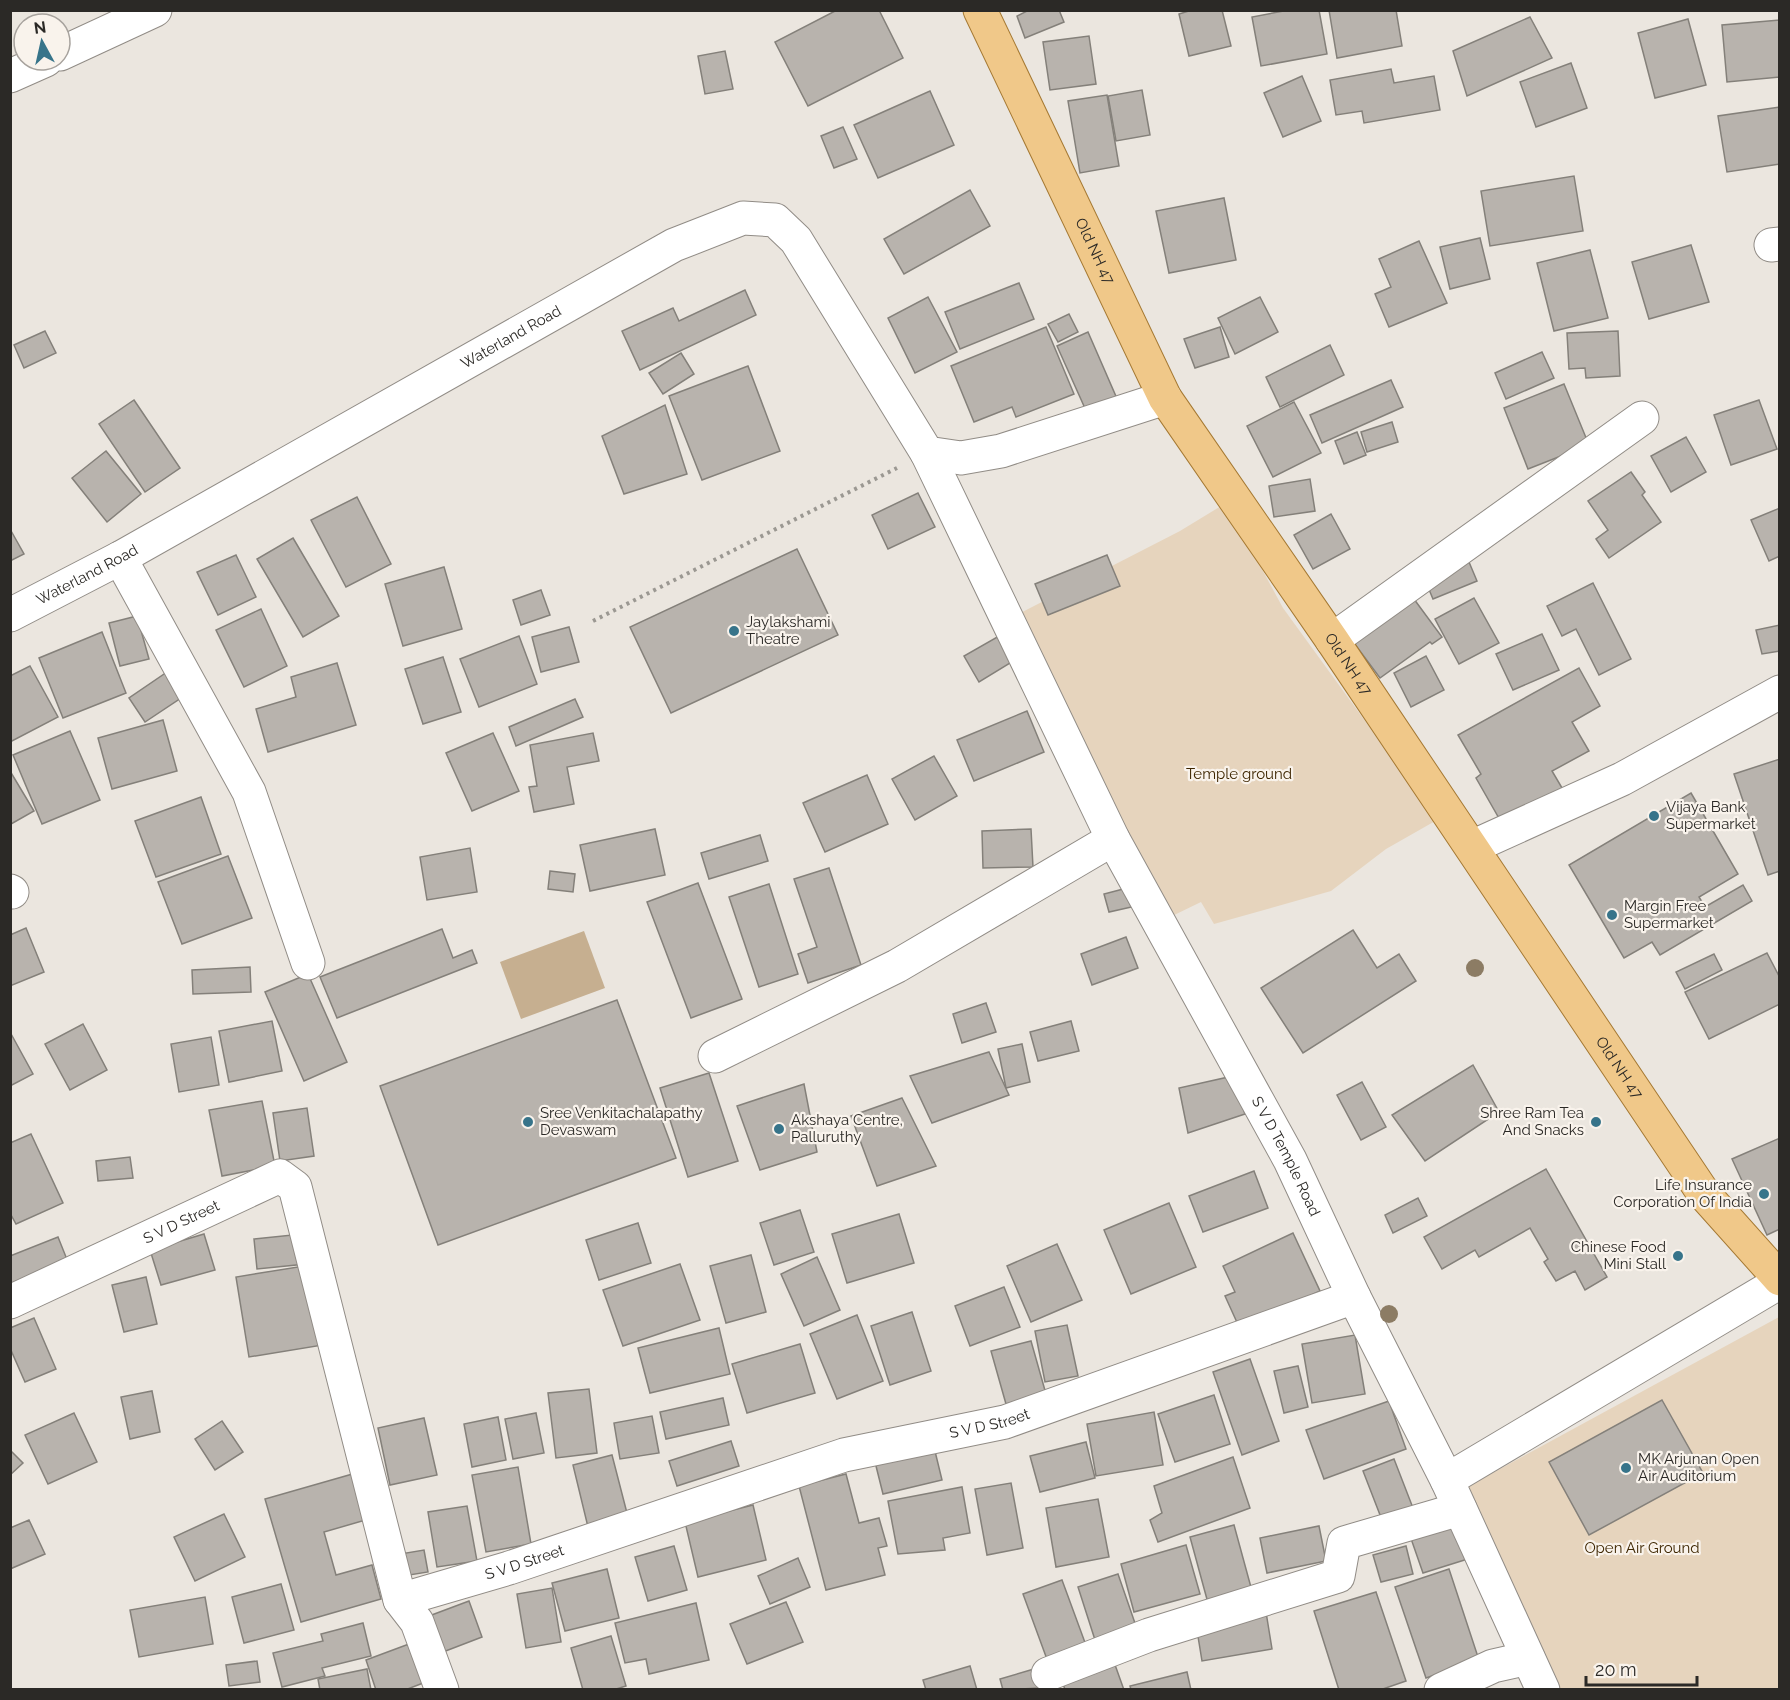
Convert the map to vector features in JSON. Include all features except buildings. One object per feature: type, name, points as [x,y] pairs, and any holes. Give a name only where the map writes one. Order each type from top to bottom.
[{"type":"main road","name":"Old NH 47","points":[[980,10],[1165,398],[1332,640],[1704,1194],[1779,1281]]},
{"type":"street","points":[[72,48],[155,10]]},
{"type":"street","name":"Waterland Road","points":[[10,615],[120,558],[674,244],[743,218],[775,220],[796,240],[927,453],[1113,839]]},
{"type":"street","points":[[927,453],[962,458],[1001,451],[1165,398]]},
{"type":"street","points":[[1332,640],[1642,418]]},
{"type":"street","points":[[120,558],[249,792],[308,963]]},
{"type":"street","points":[[1472,847],[1622,779],[1779,692]]},
{"type":"street","points":[[715,1056],[897,966],[1113,839]]},
{"type":"street","name":"S V D Temple Road","points":[[1113,839],[1290,1160],[1354,1297],[1447,1480],[1543,1689]]},
{"type":"street","name":"S V D Street","points":[[10,1302],[280,1176],[295,1187],[400,1600],[509,1568],[844,1455],[1005,1422],[1354,1297]]},
{"type":"street","points":[[1447,1480],[1779,1281]]},
{"type":"street","points":[[1048,1674],[1149,1635],[1338,1576],[1344,1543],[1460,1509]]},
{"type":"street","points":[[400,1600],[417,1622],[442,1689]]},
{"type":"street","points":[[1441,1689],[1493,1666],[1528,1658]]},
{"type":"path","points":[[592,621],[927,453]]},
{"type":"green space","name":"Temple ground","points":[[1226,503],[1283,608],[1437,820],[1386,849],[1331,891],[1214,924],[1201,902],[1168,918],[999,624],[1180,531]]},
{"type":"green space","name":"Open Air Ground","points":[[1779,1317],[1779,1689],[1554,1689],[1463,1489]]},
{"type":"shaded area","points":[[584,931],[605,988],[521,1019],[500,962]]},
{"type":"place","name":"Jaylakshami Theatre","points":[[734,631]]},
{"type":"place","name":"Vijaya Bank Supermarket","points":[[1654,816]]},
{"type":"place","name":"Margin Free Supermarket","points":[[1612,915]]},
{"type":"place","name":"Sree Venkitachalapathy Devaswam","points":[[528,1122]]},
{"type":"place","name":"Shree Ram Tea And Snacks","points":[[1596,1122]]},
{"type":"place","name":"Akshaya Centre, Palluruthy","points":[[779,1129]]},
{"type":"place","name":"Life Insurance Corporation Of India","points":[[1764,1194]]},
{"type":"place","name":"Chinese Food Mini Stall","points":[[1678,1256]]},
{"type":"place","name":"MK Arjunan Open Air Auditorium","points":[[1626,1468]]}]
